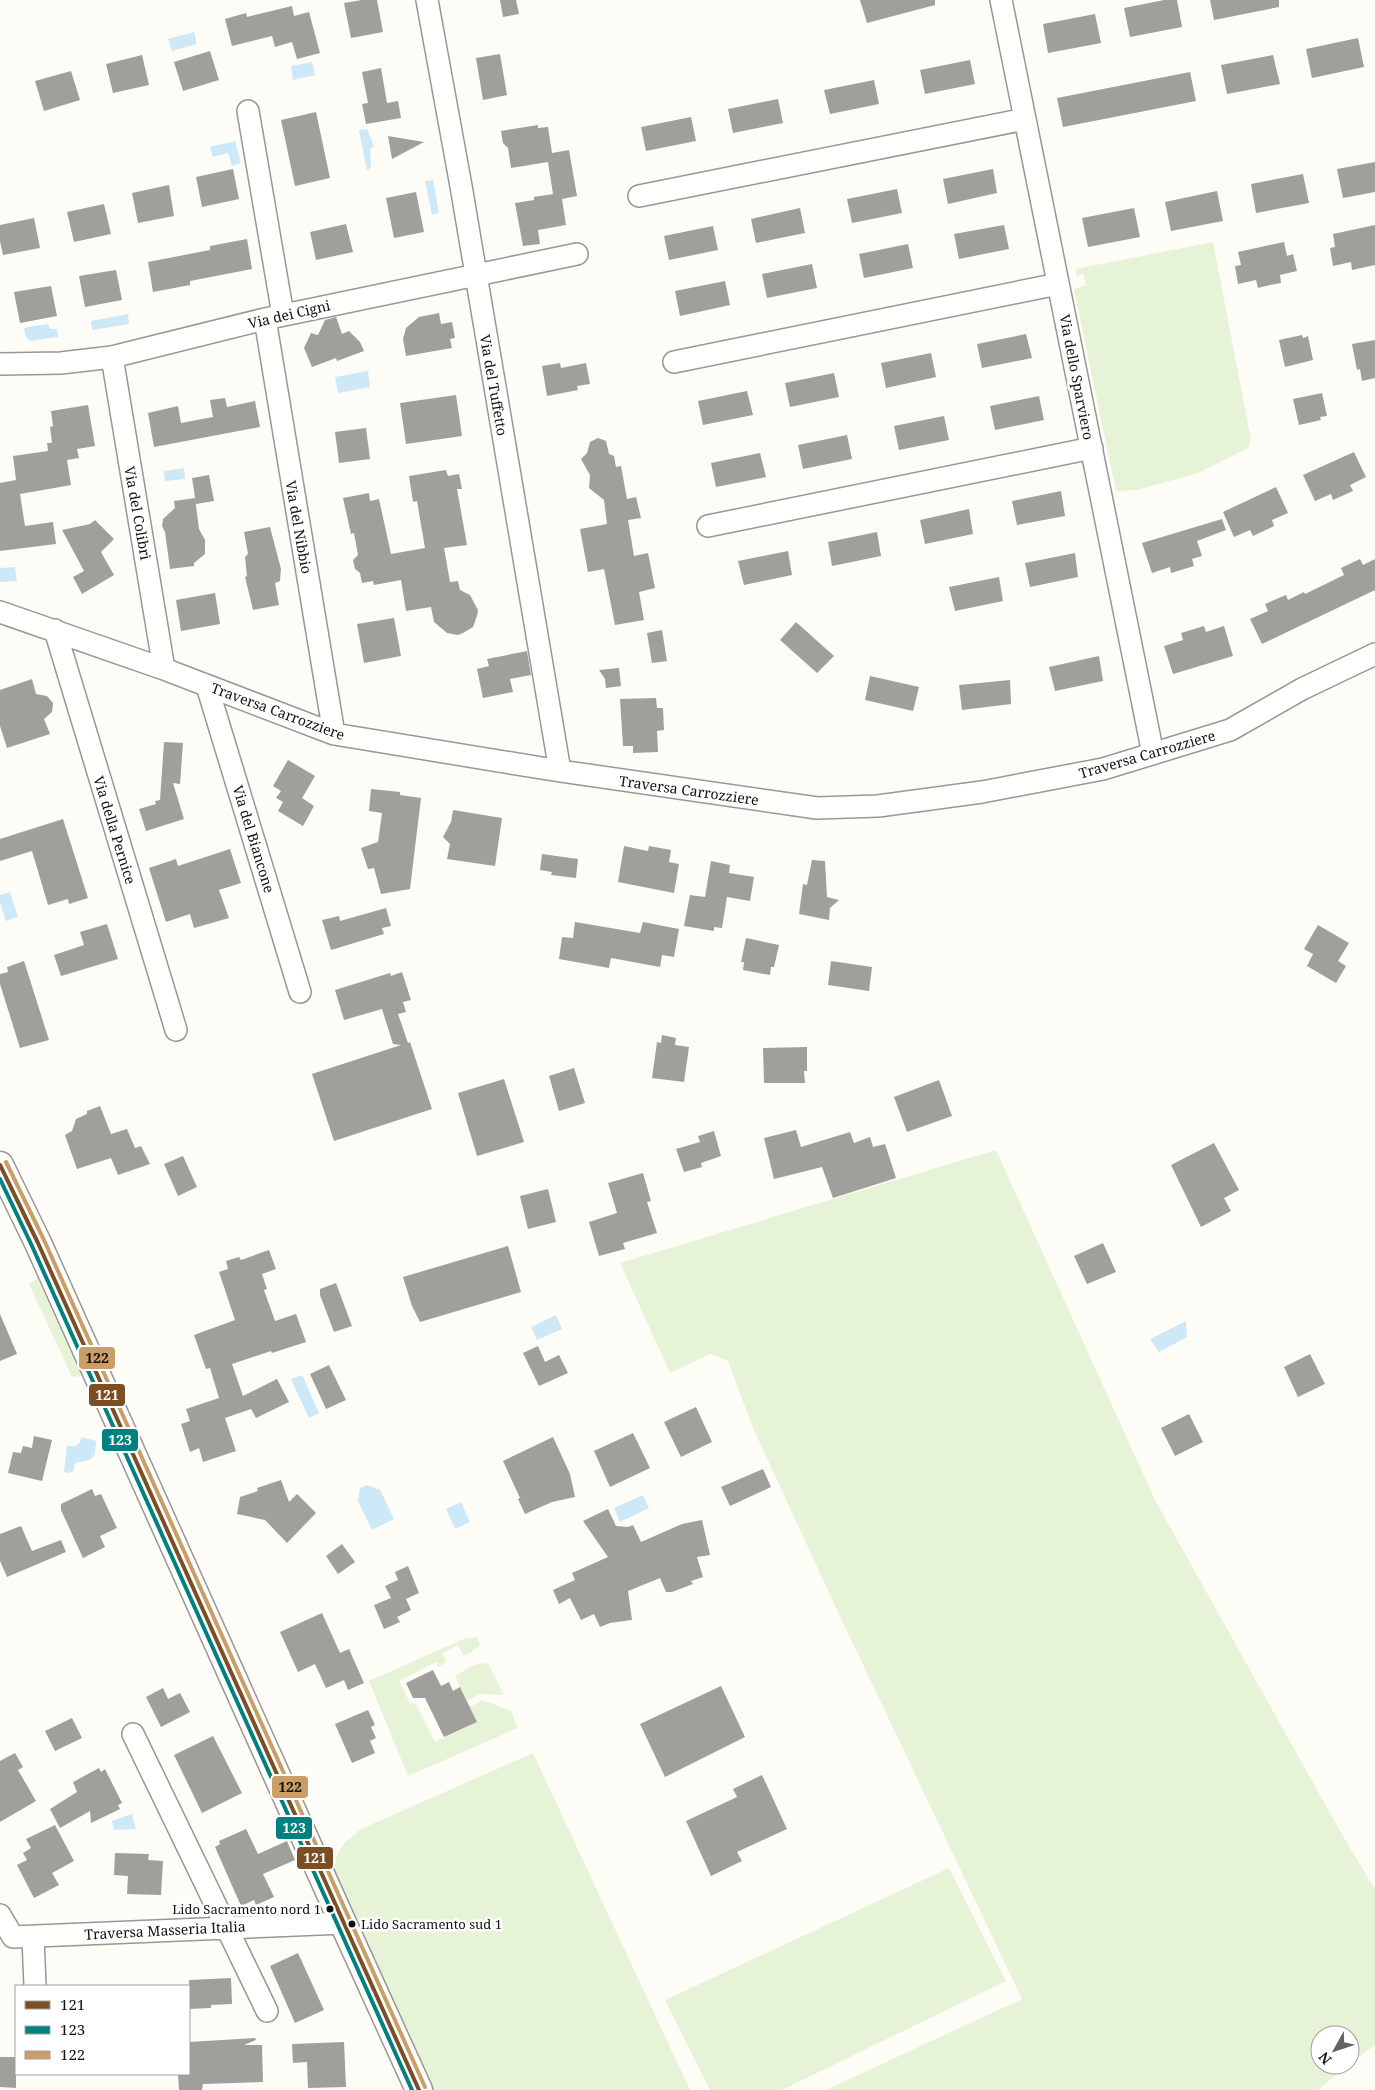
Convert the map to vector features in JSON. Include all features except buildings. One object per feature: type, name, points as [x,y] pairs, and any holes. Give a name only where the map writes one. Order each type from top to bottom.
[{"type":"street","name":"Via del Tuffetto","points":[[427,0],[560,771]]},
{"type":"street","name":"Via dello Sparviero","points":[[1001,0],[1153,754]]},
{"type":"street","name":"Via del Nibbio","points":[[248,111],[274,317],[334,734]]},
{"type":"street","points":[[639,196],[1025,118]]},
{"type":"street","name":"Via dei Cigni","points":[[0,364],[61,363],[112,357],[274,317],[577,254]]},
{"type":"street","points":[[674,362],[1058,284]]},
{"type":"street","name":"Via del Colibrì","points":[[112,357],[164,669]]},
{"type":"street","points":[[708,526],[1092,448]]},
{"type":"street","name":"Traversa Carrozziere","points":[[0,612],[164,669],[334,734],[560,771],[816,808],[878,806],[982,792],[1103,769],[1230,730],[1302,689],[1375,654]]},
{"type":"street","name":"Via della Pernice","points":[[55,630],[176,1030]]},
{"type":"street","name":"Via del Biancone","points":[[207,686],[300,992]]},
{"type":"street","points":[[0,1165],[38,1243],[343,1923],[420,2090]]},
{"type":"street","points":[[133,1734],[267,2011]]},
{"type":"street","points":[[0,1915],[15,1937],[35,1985]]},
{"type":"street","name":"Traversa Masseria Italia","points":[[15,1937],[343,1923]]},
{"type":"green space","points":[[1213,242],[1251,440],[1248,448],[1198,473],[1137,490],[1116,491],[1074,289],[1086,285],[1083,274],[1076,276],[1076,269]]},
{"type":"green space","points":[[996,1150],[1156,1502],[1344,1838],[1375,1889],[1375,2045],[1360,2056],[1360,2025],[1310,2025],[1310,2075],[1336,2075],[1318,2090],[826,2090],[1022,1999],[837,1610],[753,1428],[728,1361],[710,1354],[670,1373],[620,1263]]},
{"type":"green space","points":[[37,1278],[82,1376],[72,1377],[29,1284]]},
{"type":"green space","points":[[477,1637],[480,1645],[469,1654],[463,1655],[458,1645],[442,1653],[447,1662],[438,1667],[436,1662],[399,1681],[410,1703],[416,1704],[435,1742],[477,1722],[470,1707],[482,1700],[511,1711],[518,1728],[408,1776],[369,1681],[466,1638]]},
{"type":"green space","points":[[488,1663],[504,1695],[480,1694],[467,1701],[455,1676],[474,1665]]},
{"type":"green space","points":[[533,1753],[690,2090],[432,2090],[334,1880],[335,1862],[339,1850],[347,1840],[361,1829]]},
{"type":"green space","points":[[949,1868],[1006,1981],[782,2090],[710,2090],[665,2000]]},
{"type":"water","points":[[194,32],[197,44],[172,51],[168,39]]},
{"type":"water","points":[[312,62],[315,75],[293,80],[291,66]]},
{"type":"water","points":[[367,129],[374,146],[370,149],[371,167],[367,171],[359,130]]},
{"type":"water","points":[[235,141],[241,163],[232,166],[228,153],[213,157],[210,147]]},
{"type":"water","points":[[433,180],[439,213],[432,215],[425,181]]},
{"type":"water","points":[[128,314],[129,324],[92,330],[91,321]]},
{"type":"water","points":[[48,324],[50,329],[57,329],[58,337],[30,341],[26,337],[24,329],[27,327]]},
{"type":"water","points":[[368,371],[370,387],[338,393],[335,377]]},
{"type":"water","points":[[184,468],[185,479],[165,481],[164,471]]},
{"type":"water","points":[[15,567],[17,581],[0,582],[0,568]]},
{"type":"water","points":[[10,892],[18,917],[6,921],[0,903],[0,895]]},
{"type":"water","points":[[556,1315],[562,1329],[537,1340],[531,1327]]},
{"type":"water","points":[[1186,1321],[1187,1337],[1159,1352],[1150,1339]]},
{"type":"water","points":[[302,1375],[319,1413],[309,1418],[291,1379]]},
{"type":"water","points":[[81,1437],[96,1441],[95,1454],[90,1460],[75,1463],[74,1470],[70,1473],[64,1472],[67,1446],[75,1446],[80,1442]]},
{"type":"water","points":[[367,1485],[380,1490],[394,1519],[372,1530],[358,1501],[360,1488]]},
{"type":"water","points":[[643,1495],[649,1508],[620,1522],[614,1508]]},
{"type":"water","points":[[461,1502],[470,1522],[455,1529],[446,1509]]},
{"type":"water","points":[[132,1814],[136,1829],[114,1830],[112,1821]]},
{"type":"transit line","name":"122","points":[[6,1162],[44,1240],[425,2087]]},
{"type":"transit line","name":"121","points":[[0,1165],[38,1243],[419,2090]]},
{"type":"transit line","name":"123","points":[[0,1179],[32,1246],[412,2090]]},
{"type":"place","name":"Lido Sacramento nord 1","points":[[330,1909]]},
{"type":"place","name":"Lido Sacramento sud 1","points":[[352,1924]]}]
